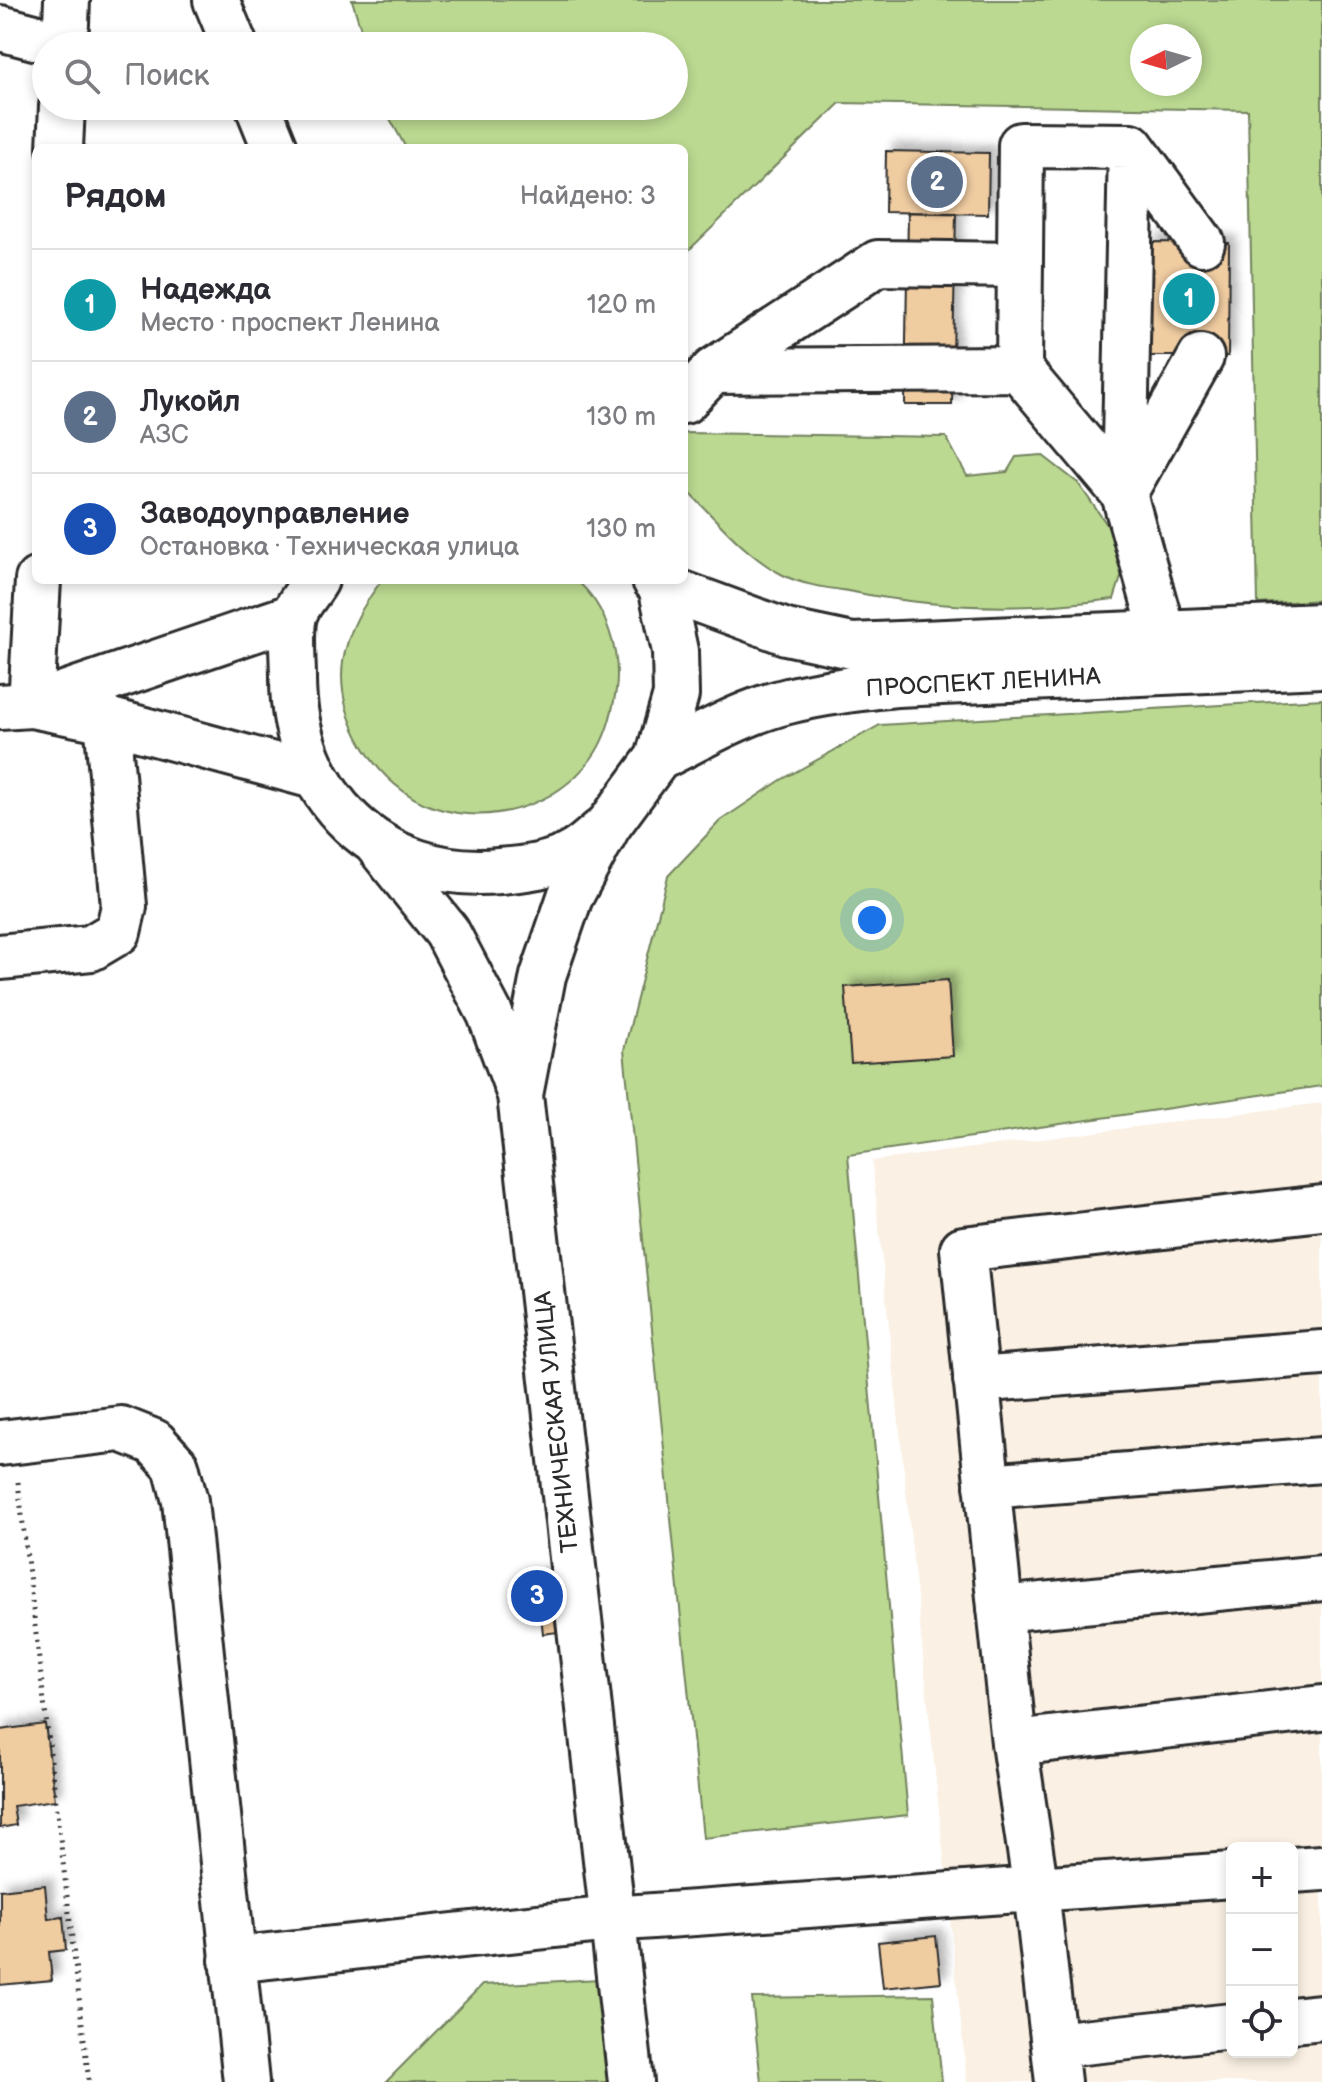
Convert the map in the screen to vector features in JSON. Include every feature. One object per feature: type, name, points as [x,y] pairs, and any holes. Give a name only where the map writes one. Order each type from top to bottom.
[{"type":"main road","points":[[66,32],[67,0]]},
{"type":"main road","points":[[216,0],[229,32]]},
{"type":"main road","points":[[0,28],[32,37]]},
{"type":"main road","points":[[60,144],[61,120]]},
{"type":"main road","points":[[1124,494],[1019,369],[1021,145],[1131,146]]},
{"type":"main road","points":[[1131,146],[1202,243]]},
{"type":"main road","points":[[1131,146],[1124,494],[1162,631]]},
{"type":"main road","points":[[698,386],[878,263],[1020,265]]},
{"type":"main road","points":[[1124,494],[1201,357]]},
{"type":"main road","points":[[698,386],[1019,369]]},
{"type":"main road","points":[[16,706],[37,584]]},
{"type":"main road","points":[[520,1095],[543,976],[570,897],[608,826],[658,758],[676,695],[675,651],[658,584]]},
{"type":"main road","name":"ПРОСПЕКТ ЛЕНИНА","points":[[661,584],[786,632],[852,646],[1322,626]]},
{"type":"main road","points":[[16,706],[305,598],[293,703],[314,776],[341,814],[376,843],[447,932],[490,1014],[520,1095]]},
{"type":"main road","name":"ПРОСПЕКТ ЛЕНИНА","points":[[658,758],[739,719],[785,701],[839,691],[897,684],[1322,665]]},
{"type":"main road","points":[[16,706],[107,720],[314,776]]},
{"type":"main road","points":[[0,957],[91,948],[118,932],[124,906],[107,720]]},
{"type":"main road","points":[[376,843],[425,866],[470,874],[533,868],[574,853],[608,826]]},
{"type":"main road","name":"ТЕХНИЧЕСКАЯ УЛИЦА","points":[[520,1095],[631,2082]]},
{"type":"main road","points":[[1226,2027],[1056,2063],[1036,1890],[1014,1743],[963,1249],[1322,1208]]},
{"type":"main road","points":[[976,1380],[1322,1353]]},
{"type":"main road","points":[[7,1442],[121,1429],[154,1442],[176,1466],[185,1501],[246,2082]]},
{"type":"main road","points":[[987,1486],[1322,1460]]},
{"type":"main road","points":[[1000,1609],[1322,1578]]},
{"type":"main road","points":[[1014,1743],[1322,1708]]},
{"type":"main road","points":[[1298,1870],[1322,1868]]},
{"type":"main road","points":[[232,1960],[611,1919],[1226,1875]]},
{"type":"main road","points":[[1298,2019],[1322,2017]]},
{"type":"path","points":[[7,1442],[89,2082]]},
{"type":"shaded area","points":[[1322,1103],[1322,2082],[967,2082],[872,1161]]},
{"type":"green space","points":[[352,0],[1322,0],[1322,600],[1258,604],[1248,110],[840,103],[688,251],[688,144],[404,144],[391,120],[688,120],[688,32],[362,32]]},
{"type":"green space","points":[[688,433],[946,437],[967,476],[1007,472],[1016,457],[1042,455],[1078,483],[1112,532],[1122,574],[1114,599],[1014,606],[914,602],[815,586],[790,578],[755,557],[688,491]]},
{"type":"green space","points":[[379,584],[580,584],[596,603],[609,630],[617,676],[613,708],[604,735],[591,759],[559,789],[520,808],[499,813],[455,812],[413,798],[378,768],[364,749],[346,706],[342,684],[345,650],[363,608]]},
{"type":"green space","points":[[1322,699],[1322,1086],[848,1155],[908,1815],[703,1838],[624,1050],[668,876],[720,821],[781,780],[880,725]]},
{"type":"green space","points":[[600,1979],[611,2082],[386,2082],[482,1985]]},
{"type":"green space","points":[[933,1995],[942,2082],[761,2082],[752,1998]]},
{"type":"building","points":[[886,151],[989,153],[988,214],[885,212]]},
{"type":"building","points":[[908,212],[956,213],[952,405],[905,405]]},
{"type":"building","points":[[1150,242],[1229,243],[1228,356],[1150,356]]},
{"type":"building","points":[[948,980],[953,1056],[851,1063],[845,987]]},
{"type":"building","points":[[560,1574],[566,1631],[543,1634],[537,1576]]},
{"type":"building","points":[[45,1724],[55,1800],[13,1806],[16,1825],[0,1828],[0,1730]]},
{"type":"building","points":[[45,1885],[48,1919],[63,1917],[66,1950],[49,1952],[52,1980],[0,1985],[0,1890]]},
{"type":"building","points":[[936,1936],[941,1982],[883,1988],[878,1942]]},
{"type":"place","name":"Лукойл","points":[[937,182]]},
{"type":"place","name":"Надежда","points":[[1189,299]]},
{"type":"place","name":"Заводоуправление","points":[[537,1596]]}]
